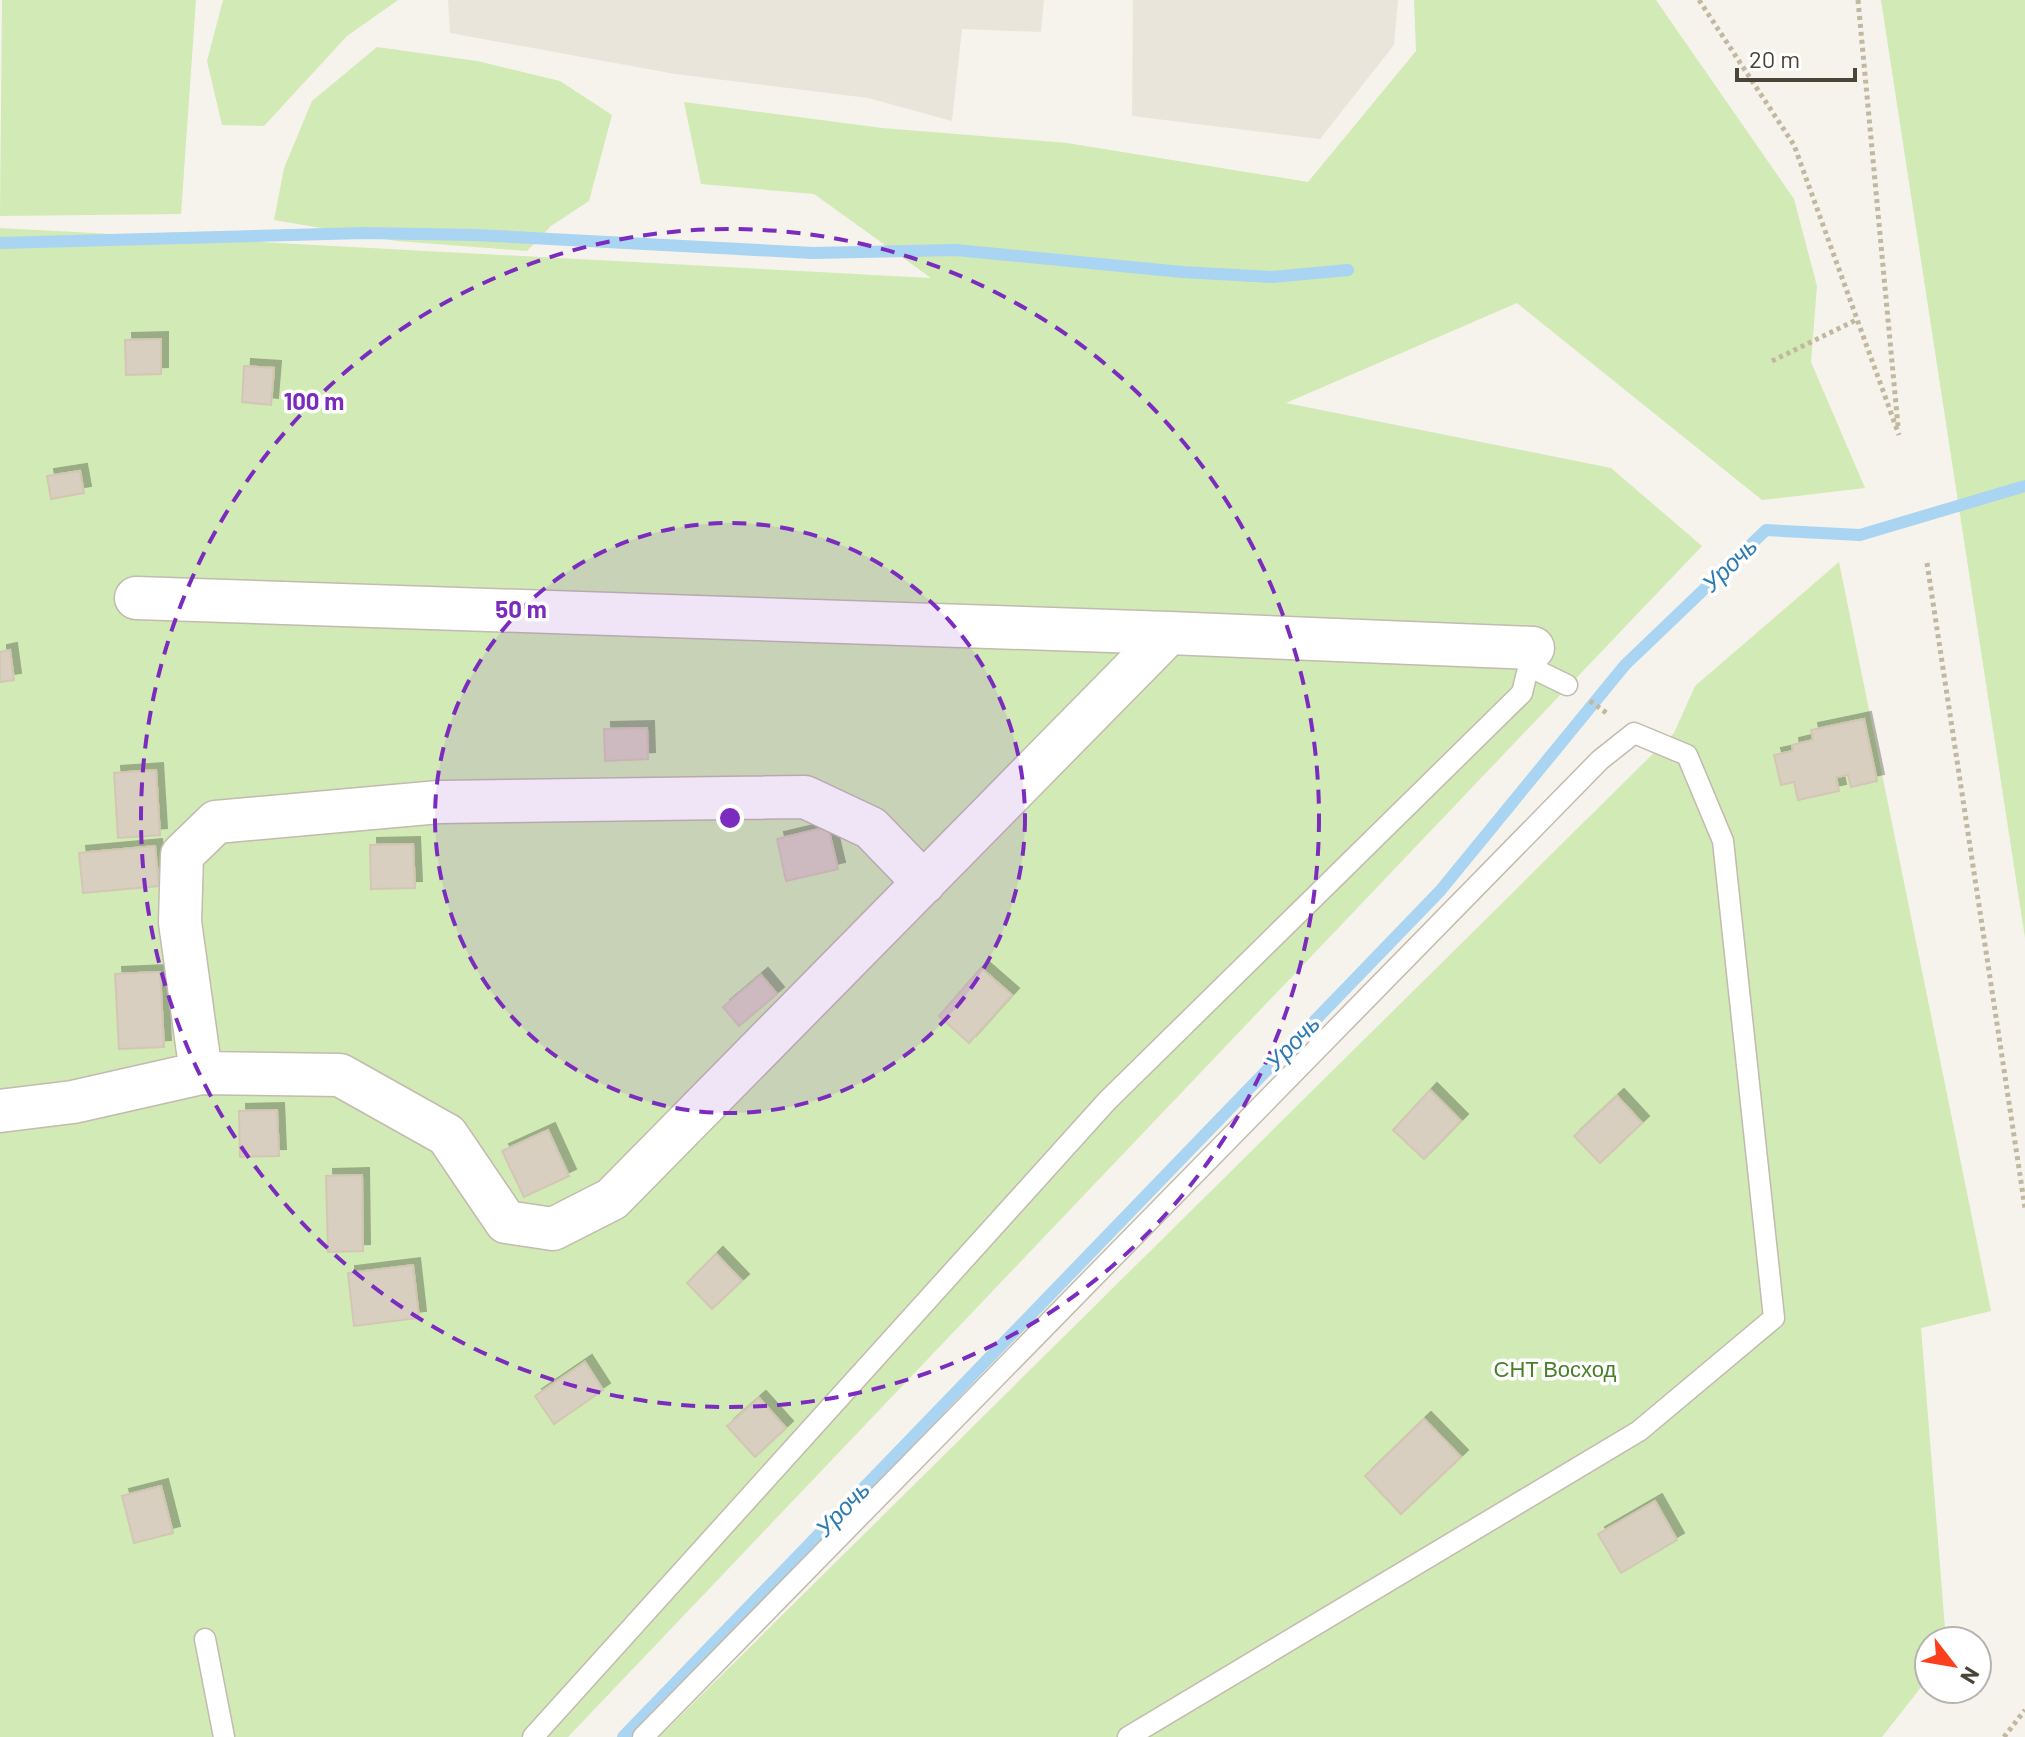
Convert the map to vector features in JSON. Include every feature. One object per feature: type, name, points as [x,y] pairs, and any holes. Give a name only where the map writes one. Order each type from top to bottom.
[{"type":"street","points":[[136,598],[1169,633],[1531,657]]},
{"type":"street","points":[[0,1111],[73,1102],[201,1073],[340,1075],[447,1135],[506,1222],[553,1229],[612,1199],[1169,633]]},
{"type":"street","points":[[201,1073],[180,922],[182,855],[216,822],[439,802],[805,797],[871,828],[924,883]]},
{"type":"lane","points":[[533,1737],[1107,1101],[1522,693],[1531,657],[1567,685]]},
{"type":"lane","points":[[643,1737],[1600,760],[1634,733],[1687,755],[1723,841],[1774,1318],[1639,1431],[1128,1737]]},
{"type":"lane","points":[[205,1639],[224,1737]]},
{"type":"path","points":[[1699,0],[1794,145],[1899,435],[1858,0]]},
{"type":"path","points":[[1772,361],[1858,319]]},
{"type":"path","points":[[1927,563],[2025,1208]]},
{"type":"path","points":[[2004,1737],[2025,1710]]},
{"type":"shaded area","points":[[448,0],[1044,0],[1041,32],[962,29],[952,121],[868,98],[675,74],[450,33]]},
{"type":"shaded area","points":[[1133,0],[1398,0],[1394,45],[1320,139],[1132,116]]},
{"type":"green space","points":[[2,0],[196,0],[181,214],[0,216]]},
{"type":"green space","points":[[223,0],[398,0],[347,36],[264,126],[222,125],[207,61]]},
{"type":"green space","points":[[1414,0],[1656,0],[1794,199],[1817,286],[1811,362],[1865,488],[1762,500],[1517,303],[1286,403],[1611,468],[1702,546],[568,1737],[0,1737],[0,228],[931,278],[814,194],[701,184],[684,102],[882,128],[1067,143],[1308,182],[1416,51]]},
{"type":"green space","points":[[1881,0],[2025,0],[2025,938]]},
{"type":"green space","points":[[377,47],[477,61],[560,81],[612,115],[589,201],[551,226],[527,251],[397,241],[274,220],[284,168],[312,101]]},
{"type":"green space","name":"СНТ Восход","points":[[1839,562],[1991,1311],[1921,1328],[1945,1625],[1913,1625],[1913,1697],[1882,1737],[659,1737],[1674,733],[1695,686]]},
{"type":"building","points":[[161,339],[161,374],[126,375],[125,340]]},
{"type":"building","points":[[244,366],[274,368],[271,405],[242,402]]},
{"type":"building","points":[[80,471],[84,493],[51,499],[47,476]]},
{"type":"building","points":[[10,650],[14,680],[0,682],[0,652]]},
{"type":"building","points":[[1864,719],[1877,781],[1851,787],[1848,775],[1836,777],[1839,791],[1798,800],[1794,782],[1781,785],[1774,755],[1793,751],[1792,745],[1813,740],[1811,730]]},
{"type":"building","points":[[647,728],[648,759],[605,761],[604,729]]},
{"type":"building","points":[[156,770],[160,835],[118,838],[114,773]]},
{"type":"building","points":[[828,827],[838,869],[786,881],[777,839]]},
{"type":"building","points":[[413,844],[415,888],[371,889],[370,845]]},
{"type":"building","points":[[155,846],[159,886],[83,893],[79,853]]},
{"type":"building","points":[[981,968],[1012,995],[969,1043],[939,1016]]},
{"type":"building","points":[[160,972],[164,1047],[119,1049],[115,974]]},
{"type":"building","points":[[761,975],[777,994],[739,1026],[723,1007]]},
{"type":"building","points":[[1430,1090],[1461,1121],[1424,1159],[1393,1130]]},
{"type":"building","points":[[1617,1096],[1642,1123],[1600,1163],[1574,1136]]},
{"type":"building","points":[[277,1110],[279,1156],[240,1157],[239,1111]]},
{"type":"building","points":[[548,1130],[569,1176],[524,1197],[502,1151]]},
{"type":"building","points":[[362,1175],[363,1251],[328,1252],[326,1176]]},
{"type":"building","points":[[716,1254],[742,1281],[712,1309],[687,1283]]},
{"type":"building","points":[[413,1265],[419,1318],[354,1326],[348,1273]]},
{"type":"building","points":[[585,1362],[603,1390],[554,1424],[535,1396]]},
{"type":"building","points":[[759,1398],[786,1428],[755,1457],[727,1426]]},
{"type":"building","points":[[1424,1419],[1461,1457],[1401,1514],[1365,1476]]},
{"type":"building","points":[[161,1486],[173,1533],[134,1543],[122,1496]]},
{"type":"building","points":[[1655,1501],[1677,1540],[1621,1573],[1598,1534]]},
{"type":"waterway","points":[[0,243],[364,233],[476,235],[813,253],[956,250],[1182,272],[1272,277],[1348,270]]},
{"type":"waterway","name":"Урочь","points":[[623,1737],[1440,891],[1625,665],[1766,530],[1860,535],[2025,486]]}]
